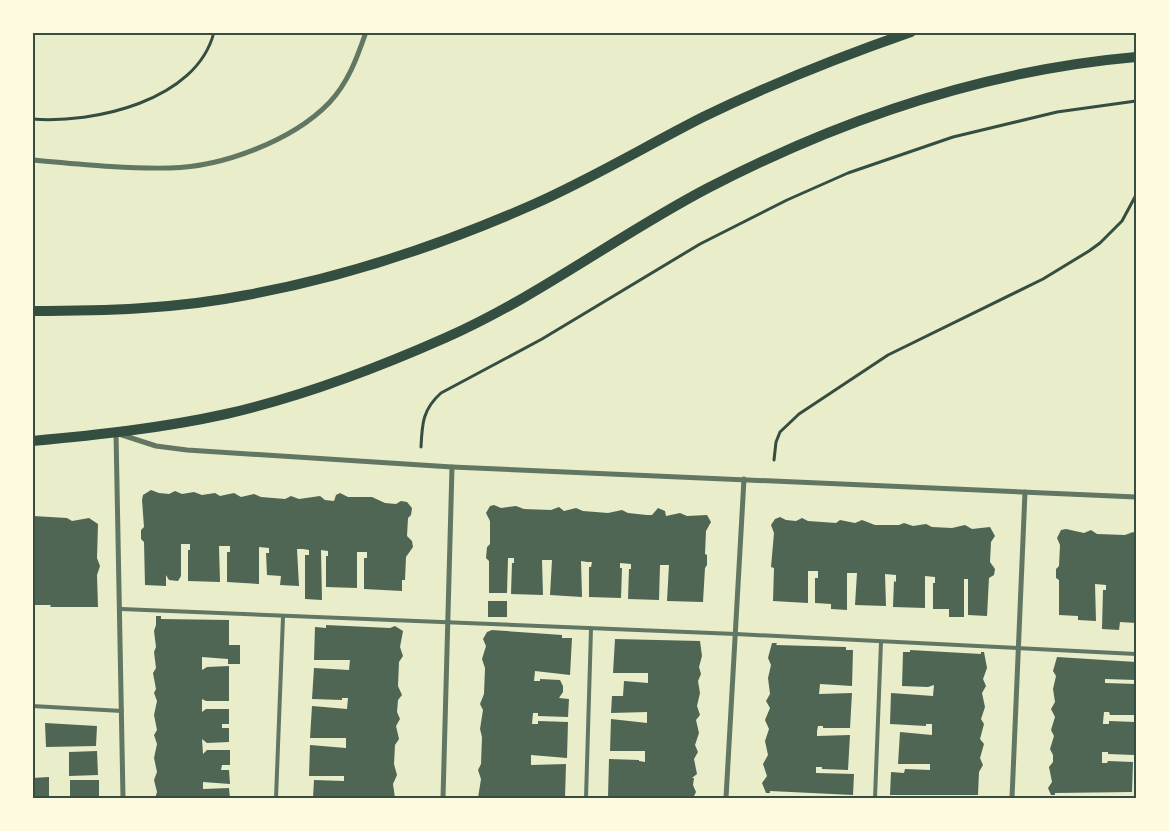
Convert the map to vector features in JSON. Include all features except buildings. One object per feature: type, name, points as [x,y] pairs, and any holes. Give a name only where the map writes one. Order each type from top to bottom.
[{"type":"main road","points":[[32,311],[96,311],[190,303],[247,295],[366,267],[455,237],[534,205],[761,89],[836,58],[911,32]]},
{"type":"main road","points":[[32,441],[116,433],[226,414],[299,393],[376,367],[447,337],[530,295],[706,189],[806,142],[876,114],[949,91],[1076,64],[1136,57]]},
{"type":"street","points":[[32,160],[170,168],[198,165],[264,146],[308,120],[329,103],[351,71],[366,32]]},
{"type":"street","points":[[123,798],[121,609],[116,433],[156,446],[187,450],[452,467],[1136,497]]},
{"type":"street","points":[[443,798],[452,467]]},
{"type":"street","points":[[726,798],[744,479]]},
{"type":"street","points":[[1012,798],[1025,492]]},
{"type":"lane","points":[[121,609],[736,634],[1018,650],[1136,654]]},
{"type":"lane","points":[[276,798],[283,617]]},
{"type":"lane","points":[[586,798],[591,629]]},
{"type":"lane","points":[[875,798],[881,642]]},
{"type":"lane","points":[[32,706],[122,711]]},
{"type":"path","points":[[32,119],[56,121],[96,114],[136,105],[172,88],[194,69],[211,44],[214,32]]},
{"type":"path","points":[[421,454],[422,419],[432,401],[441,393],[542,339],[700,244],[787,200],[848,173],[953,137],[1057,112],[1136,101]]},
{"type":"path","points":[[774,460],[776,442],[780,432],[799,414],[888,355],[1043,279],[1089,251],[1122,221],[1136,195]]}]
